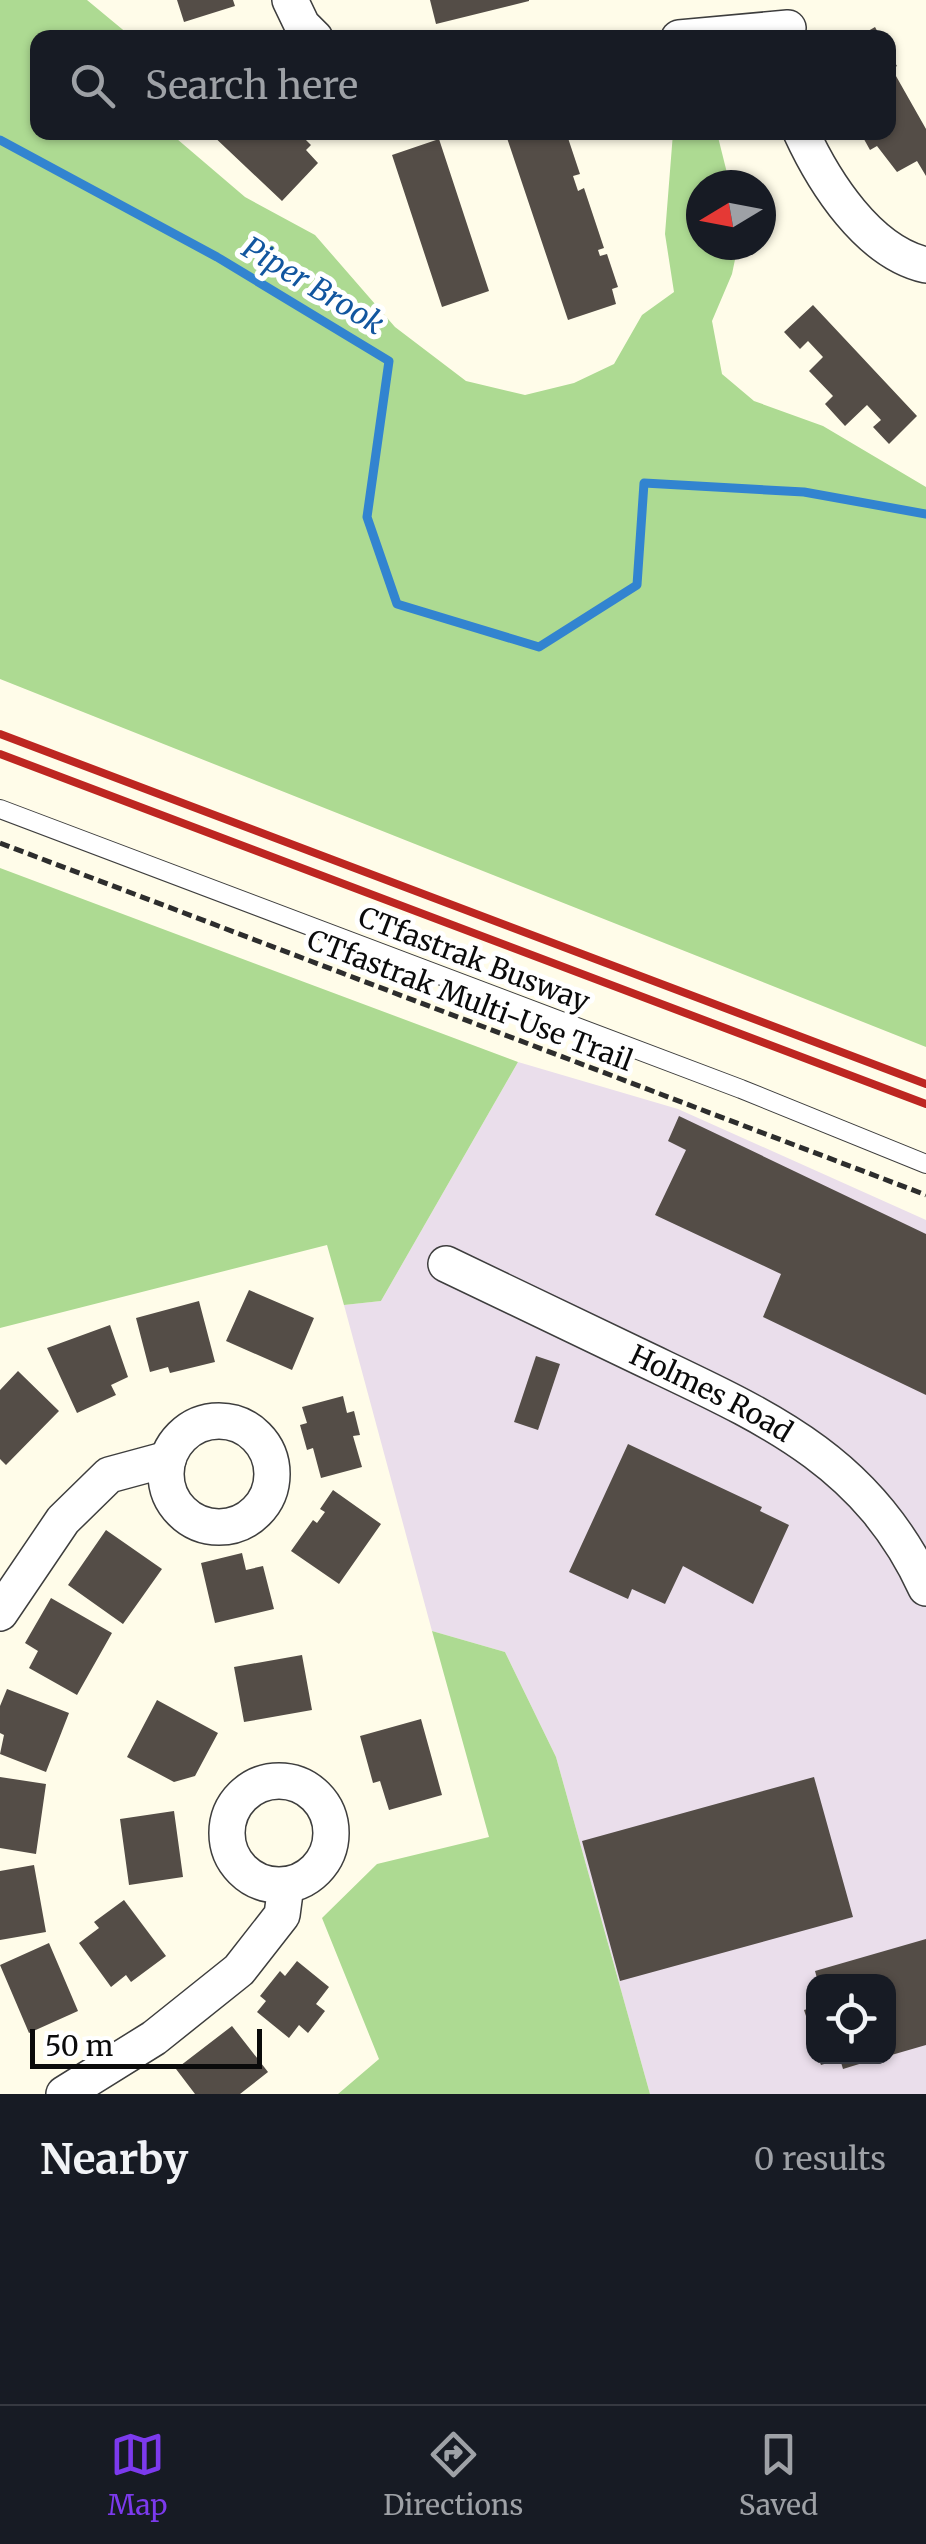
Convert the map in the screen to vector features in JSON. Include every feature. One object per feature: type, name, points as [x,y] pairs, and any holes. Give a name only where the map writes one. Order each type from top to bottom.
[{"type":"street","points":[[290,0],[308,30]]},
{"type":"street","points":[[736,30],[792,22]]},
{"type":"street","points":[[805,140],[822,178],[872,232],[912,262],[926,265]]},
{"type":"street","name":"Holmes Road","points":[[446,1264],[779,1423],[857,1485],[916,1566],[926,1588]]},
{"type":"street","points":[[0,1613],[62,1520],[109,1475],[168,1459]]},
{"type":"street","points":[[64,2094],[154,2038],[239,1970],[282,1915],[286,1885]]},
{"type":"lane","name":"CTfastrak Busway","points":[[0,809],[741,1089],[926,1164]]},
{"type":"path","name":"CTfastrak Multi-Use Trail","points":[[0,843],[926,1194]]},
{"type":"shaded area","points":[[518,1062],[678,1109],[926,1220],[926,2094],[650,2094],[556,1757],[505,1652],[432,1631],[344,1305],[381,1301]]},
{"type":"green space","points":[[0,0],[87,0],[123,30],[30,30],[30,140],[178,140],[245,197],[315,235],[395,327],[466,381],[525,395],[574,383],[614,364],[642,315],[674,292],[665,234],[672,140],[719,140],[726,170],[686,170],[686,260],[735,260],[712,321],[722,374],[754,401],[823,426],[926,487],[926,1047],[0,679]]},
{"type":"green space","points":[[0,868],[518,1062],[381,1301],[344,1305],[327,1245],[0,1328]]},
{"type":"green space","points":[[432,1631],[505,1652],[556,1757],[650,2094],[338,2094],[379,2059],[322,1918],[377,1864],[489,1837]]},
{"type":"building","points":[[177,0],[233,0],[235,6],[184,22]]},
{"type":"building","points":[[430,0],[529,0],[529,1],[436,24]]},
{"type":"building","points":[[896,76],[926,129],[926,176],[917,161],[897,172],[877,146],[870,150],[864,140],[896,140]]},
{"type":"building","points":[[217,140],[306,140],[311,145],[306,150],[318,163],[282,201]]},
{"type":"building","points":[[439,140],[489,291],[442,307],[392,155]]},
{"type":"building","points":[[508,140],[569,140],[580,174],[573,176],[578,191],[584,188],[604,248],[598,250],[600,256],[607,254],[618,287],[612,289],[616,304],[568,320]]},
{"type":"building","points":[[813,305],[917,416],[889,444],[873,427],[881,420],[867,405],[845,426],[825,404],[833,396],[809,371],[823,357],[808,341],[800,349],[784,332]]},
{"type":"building","points":[[679,1116],[926,1234],[926,1395],[763,1317],[781,1274],[655,1215],[686,1150],[668,1141]]},
{"type":"building","points":[[249,1290],[314,1318],[292,1370],[226,1341]]},
{"type":"building","points":[[199,1301],[215,1362],[170,1373],[168,1367],[150,1372],[136,1318]]},
{"type":"building","points":[[110,1325],[128,1377],[111,1385],[116,1395],[77,1413],[47,1348]]},
{"type":"building","points":[[536,1356],[560,1364],[538,1430],[514,1422]]},
{"type":"building","points":[[18,1371],[59,1411],[6,1465],[0,1459],[0,1390]]},
{"type":"building","points":[[343,1396],[347,1413],[354,1411],[360,1435],[353,1436],[362,1467],[321,1478],[313,1448],[307,1450],[300,1425],[307,1423],[302,1407]]},
{"type":"building","points":[[628,1444],[762,1507],[760,1511],[789,1525],[753,1604],[683,1566],[665,1604],[632,1589],[628,1599],[569,1572]]},
{"type":"building","points":[[333,1490],[381,1524],[339,1584],[291,1551],[313,1520],[317,1523],[325,1512],[320,1509]]},
{"type":"building","points":[[106,1530],[162,1569],[123,1624],[68,1585]]},
{"type":"building","points":[[242,1553],[246,1570],[263,1566],[274,1609],[215,1623],[201,1563]]},
{"type":"building","points":[[51,1598],[112,1633],[77,1695],[29,1668],[38,1651],[25,1643]]},
{"type":"building","points":[[302,1655],[312,1710],[244,1722],[234,1667]]},
{"type":"building","points":[[7,1689],[69,1713],[46,1772],[0,1754],[4,1735],[0,1733],[0,1706]]},
{"type":"building","points":[[157,1700],[218,1733],[195,1776],[174,1782],[127,1757]]},
{"type":"building","points":[[421,1719],[442,1795],[389,1810],[380,1781],[373,1783],[360,1736]]},
{"type":"building","points":[[0,1777],[46,1784],[36,1854],[0,1848]]},
{"type":"building","points":[[814,1777],[853,1917],[620,1981],[582,1841]]},
{"type":"building","points":[[174,1811],[183,1877],[129,1885],[120,1819]]},
{"type":"building","points":[[34,1865],[46,1932],[0,1940],[0,1871]]},
{"type":"building","points":[[124,1900],[166,1956],[131,1982],[126,1975],[111,1987],[79,1943],[99,1928],[94,1922]]},
{"type":"building","points":[[926,1939],[926,2045],[896,2054],[896,1974],[815,1971]]},
{"type":"building","points":[[49,1943],[78,2011],[29,2033],[0,1965]]},
{"type":"building","points":[[297,1961],[329,1987],[316,2004],[325,2011],[308,2033],[299,2025],[289,2038],[257,2012],[266,2001],[260,1996],[280,1971],[285,1976]]},
{"type":"building","points":[[232,2026],[268,2072],[240,2094],[195,2094],[176,2069]]},
{"type":"waterway","name":"Piper Brook","points":[[0,140],[217,257],[389,361],[367,517],[397,604],[539,647],[637,585],[644,483],[804,492],[926,514]]},
{"type":"railway","points":[[0,734],[926,1084]]},
{"type":"railway","points":[[0,754],[926,1104]]}]
